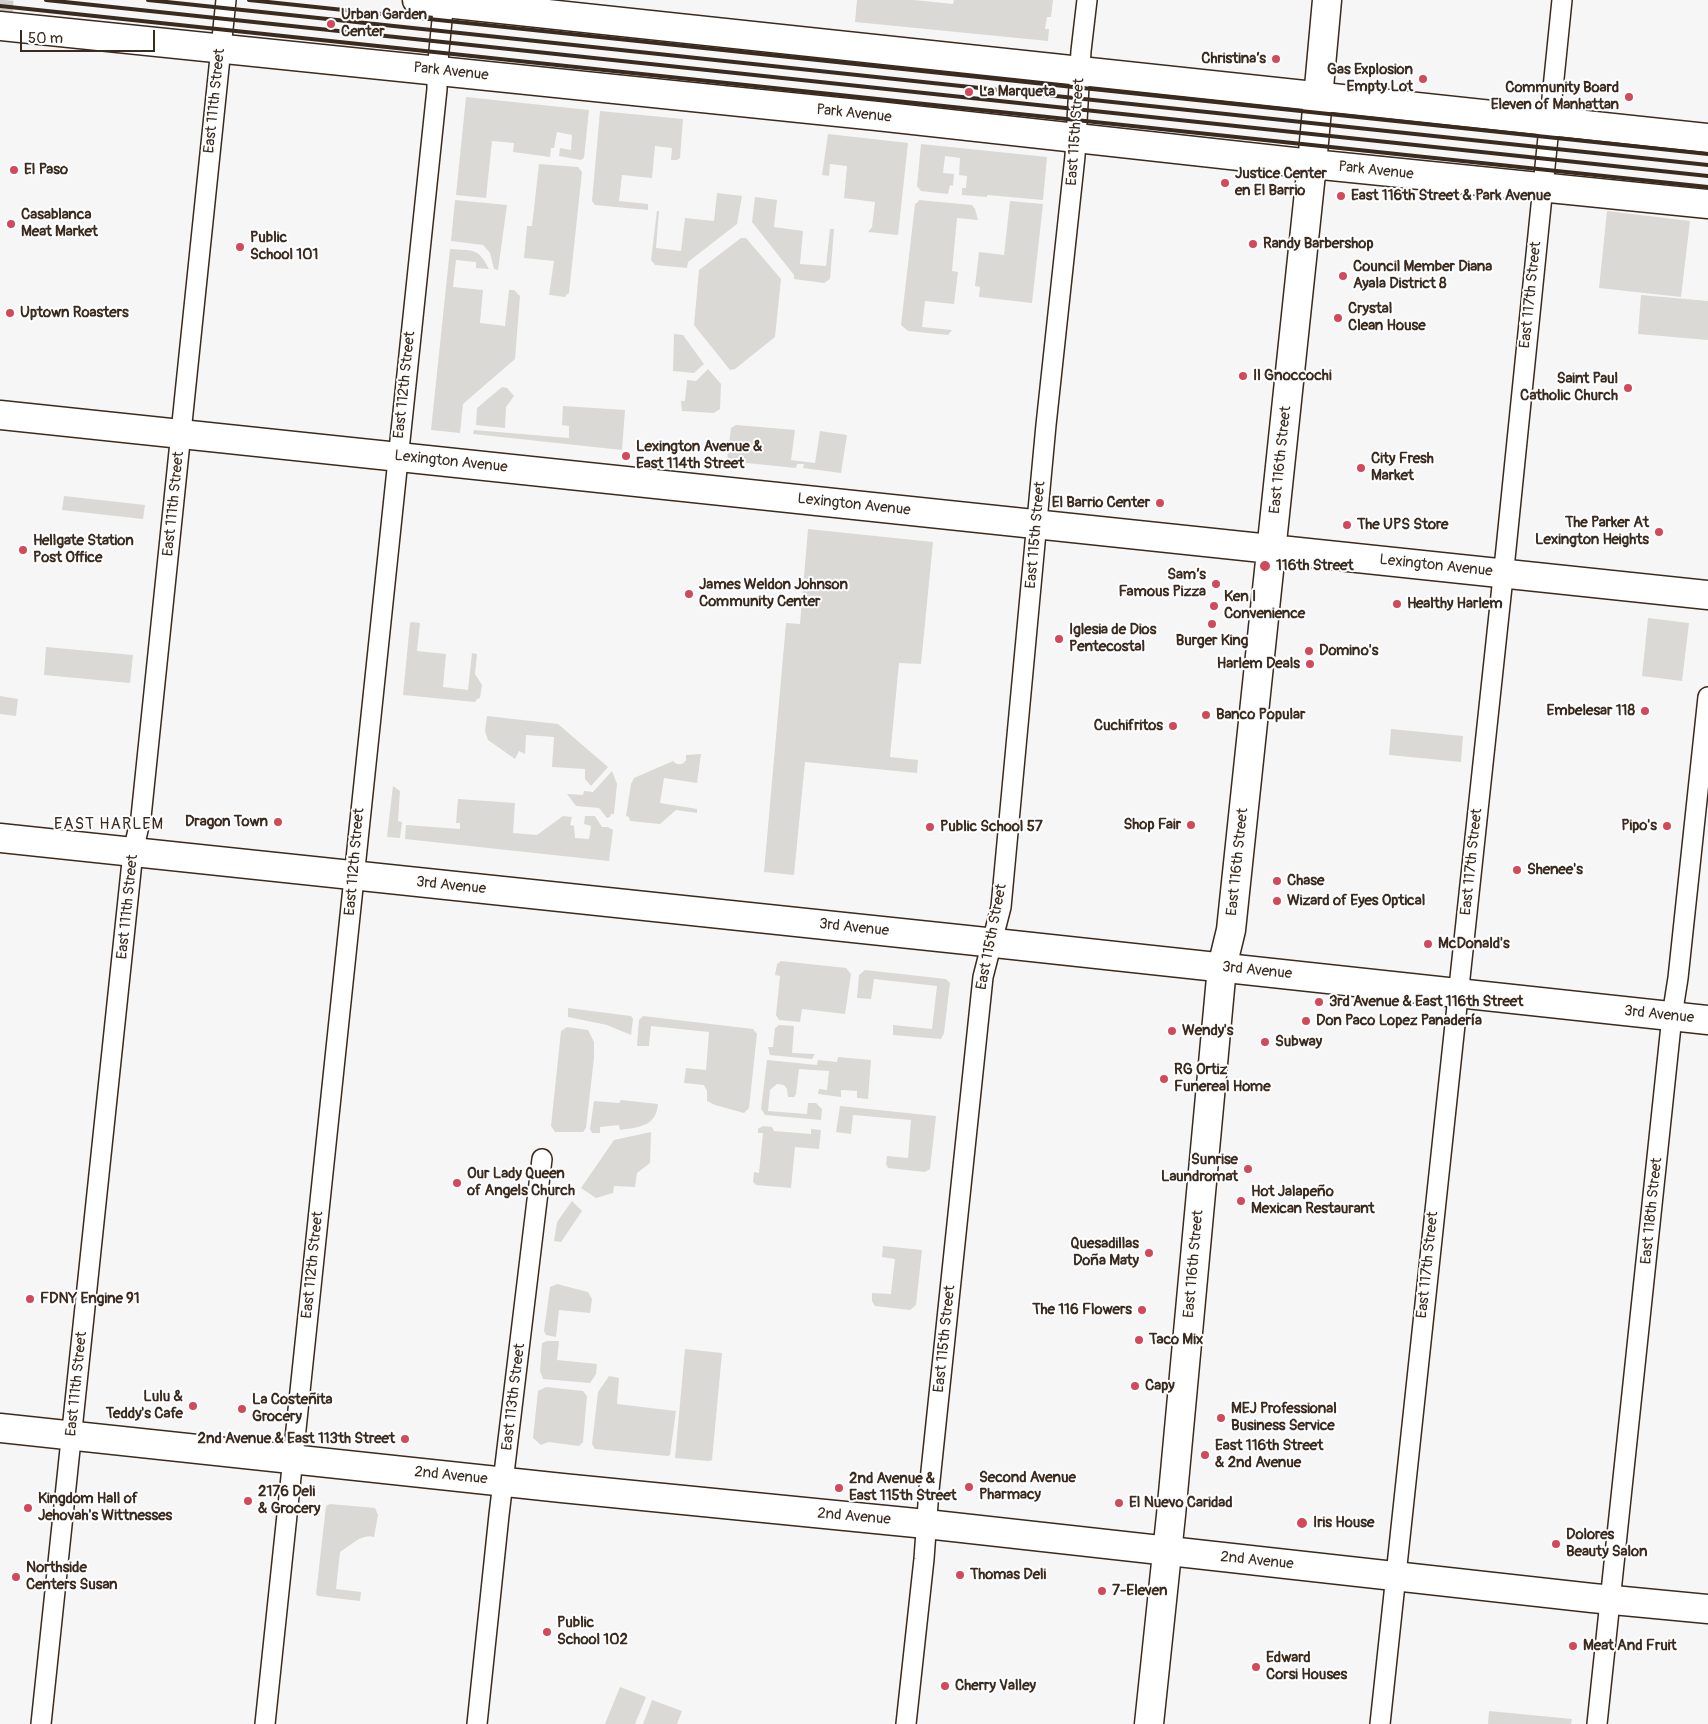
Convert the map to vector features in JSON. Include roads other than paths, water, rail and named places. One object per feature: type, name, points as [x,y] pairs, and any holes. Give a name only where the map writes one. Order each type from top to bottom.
[{"type":"main road","points":[[417,0],[1708,138]]},
{"type":"main road","name":"East 116th Street","points":[[1149,1724],[1168,1551],[1222,967],[1231,930],[1312,164],[1327,0]]},
{"type":"main road","name":"Park Avenue","points":[[1,24],[221,49],[1708,204]]},
{"type":"main road","name":"Lexington Avenue","points":[[0,415],[1708,595]]},
{"type":"main road","name":"3rd Avenue","points":[[0,838],[991,942],[1708,1020]]},
{"type":"main road","name":"2nd Avenue","points":[[0,1428],[713,1504],[926,1524],[1708,1609]]},
{"type":"street","name":"East 111th Street","points":[[41,1724],[133,852],[141,817],[226,0]]},
{"type":"street","name":"East 115th Street","points":[[906,1724],[924,1559],[928,1490],[983,977],[1001,907],[1076,139],[1087,0]]},
{"type":"street","name":"East 117th Street","points":[[1380,1724],[1562,0]]},
{"type":"street","name":"East 112th Street","points":[[265,1724],[437,88],[444,2]]},
{"type":"street","name":"East 118th Street","points":[[1598,1724],[1672,1016],[1678,978],[1708,698]]},
{"type":"street","name":"East 113th Street","points":[[478,1724],[503,1481],[542,1159]]},
{"type":"tunnel","points":[[3,14],[4,0]]},
{"type":"railway","points":[[46,0],[1708,176]]},
{"type":"railway","points":[[148,0],[1708,165]]},
{"type":"railway","points":[[249,0],[1708,154]]},
{"type":"railway","points":[[0,6],[1708,187]]},
{"type":"place","name":"Urban Garden Center","points":[[331,24]]},
{"type":"place","name":"Christina’s","points":[[1276,59]]},
{"type":"place","name":"Gas Explosion Empty Lot","points":[[1423,79]]},
{"type":"place","name":"La Marqueta","points":[[969,92]]},
{"type":"place","name":"Community Board Eleven of Manhattan","points":[[1629,97]]},
{"type":"place","name":"El Paso","points":[[14,170]]},
{"type":"place","name":"Justice Center en El Barrio","points":[[1225,183]]},
{"type":"place","name":"East 116th Street & Park Avenue","points":[[1341,196]]},
{"type":"place","name":"Casablanca Meat Market","points":[[11,224]]},
{"type":"place","name":"Randy Barbershop","points":[[1253,244]]},
{"type":"place","name":"Public School 101","points":[[240,247]]},
{"type":"place","name":"Council Member Diana Ayala District 8","points":[[1343,276]]},
{"type":"place","name":"Uptown Roasters","points":[[10,313]]},
{"type":"place","name":"Crystal Clean House","points":[[1338,318]]},
{"type":"place","name":"Il Gnoccochi","points":[[1243,376]]},
{"type":"place","name":"Saint Paul Catholic Church","points":[[1628,388]]},
{"type":"place","name":"Lexington Avenue & East 114th Street","points":[[626,456]]},
{"type":"place","name":"City Fresh Market","points":[[1361,468]]},
{"type":"place","name":"El Barrio Center","points":[[1160,503]]},
{"type":"place","name":"The UPS Store","points":[[1347,525]]},
{"type":"place","name":"The Parker At Lexington Heights","points":[[1659,532]]},
{"type":"place","name":"Hellgate Station Post Office","points":[[23,550]]},
{"type":"place","name":"116th Street","points":[[1265,566]]},
{"type":"place","name":"Sam’s Famous Pizza","points":[[1216,584]]},
{"type":"place","name":"James Weldon Johnson Community Center","points":[[689,594]]},
{"type":"place","name":"Healthy Harlem","points":[[1397,604]]},
{"type":"place","name":"Ken I Convenience","points":[[1214,606]]},
{"type":"place","name":"Burger King","points":[[1212,624]]},
{"type":"place","name":"Iglesia de Dios Pentecostal","points":[[1059,639]]},
{"type":"place","name":"Domino's","points":[[1309,651]]},
{"type":"place","name":"Harlem Deals","points":[[1310,664]]},
{"type":"place","name":"Embelesar 118","points":[[1645,711]]},
{"type":"place","name":"Banco Popular","points":[[1206,715]]},
{"type":"place","name":"Cuchifritos","points":[[1173,726]]},
{"type":"place","name":"Dragon Town","points":[[278,822]]},
{"type":"place","name":"Shop Fair","points":[[1191,825]]},
{"type":"place","name":"Pipo's","points":[[1667,826]]},
{"type":"place","name":"Public School 57","points":[[930,827]]},
{"type":"place","name":"Shenee's","points":[[1517,870]]},
{"type":"place","name":"Chase","points":[[1277,881]]},
{"type":"place","name":"Wizard of Eyes Optical","points":[[1277,901]]},
{"type":"place","name":"McDonald's","points":[[1428,944]]},
{"type":"place","name":"3rd Avenue & East 116th Street","points":[[1319,1002]]},
{"type":"place","name":"Don Paco Lopez Panadería","points":[[1306,1021]]},
{"type":"place","name":"Wendy's","points":[[1172,1031]]},
{"type":"place","name":"Subway","points":[[1265,1042]]},
{"type":"place","name":"RG Ortiz Funereal Home","points":[[1164,1079]]},
{"type":"place","name":"Sunrise Laundromat","points":[[1248,1169]]},
{"type":"place","name":"Our Lady Queen of Angels Church","points":[[457,1183]]},
{"type":"place","name":"Hot Jalapeño Mexican Restaurant","points":[[1241,1201]]},
{"type":"place","name":"Quesadillas Doña Maty","points":[[1149,1253]]},
{"type":"place","name":"FDNY Engine 91","points":[[30,1299]]},
{"type":"place","name":"The 116 Flowers","points":[[1142,1310]]},
{"type":"place","name":"Taco Mix","points":[[1139,1340]]},
{"type":"place","name":"Capy","points":[[1135,1386]]},
{"type":"place","name":"Lulu & Teddy's Cafe","points":[[193,1406]]},
{"type":"place","name":"La Costeñita Grocery","points":[[242,1409]]},
{"type":"place","name":"MEJ Professional Business Service","points":[[1221,1418]]},
{"type":"place","name":"2nd Avenue & East 113th Street","points":[[405,1439]]},
{"type":"place","name":"East 116th Street & 2nd Avenue","points":[[1205,1455]]},
{"type":"place","name":"Second Avenue Pharmacy","points":[[969,1487]]},
{"type":"place","name":"2nd Avenue & East 115th Street","points":[[839,1488]]},
{"type":"place","name":"2176 Deli & Grocery","points":[[248,1501]]},
{"type":"place","name":"El Nuevo Caridad","points":[[1119,1503]]},
{"type":"place","name":"Kingdom Hall of Jehovah's Wittnesses","points":[[28,1508]]},
{"type":"place","name":"Iris House","points":[[1302,1523]]},
{"type":"place","name":"Dolores Beauty Salon","points":[[1556,1544]]},
{"type":"place","name":"Thomas Deli","points":[[960,1575]]},
{"type":"place","name":"Northside Centers Susan","points":[[16,1577]]},
{"type":"place","name":"7-Eleven","points":[[1102,1591]]},
{"type":"place","name":"Public School 102","points":[[547,1632]]},
{"type":"place","name":"Meat And Fruit","points":[[1573,1646]]},
{"type":"place","name":"Edward Corsi Houses","points":[[1256,1667]]},
{"type":"place","name":"Cherry Valley","points":[[945,1686]]},
{"type":"district","name":"EAST HARLEM","points":[[109,825]]}]
